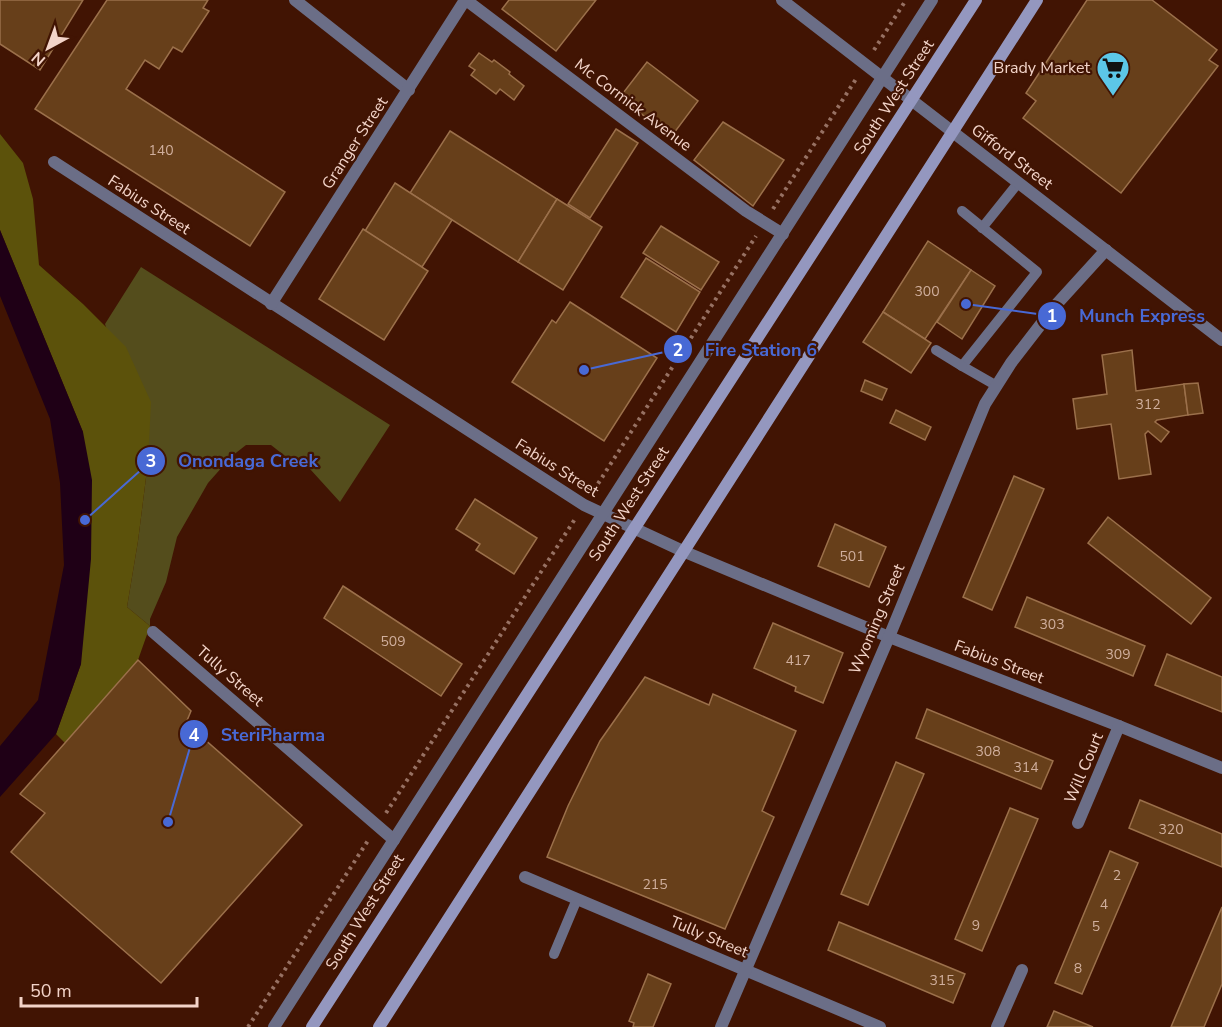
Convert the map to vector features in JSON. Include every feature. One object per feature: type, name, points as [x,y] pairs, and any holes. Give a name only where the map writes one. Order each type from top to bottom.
[{"type":"main road","name":"South West Street","points":[[312,1027],[976,0]]},
{"type":"main road","points":[[380,1027],[1037,0]]},
{"type":"street","points":[[294,0],[408,90]]},
{"type":"street","name":"Granger Street","points":[[271,304],[466,0]]},
{"type":"street","name":"Mc Cormick Avenue","points":[[466,0],[746,211],[783,234]]},
{"type":"street","name":"Gifford Street","points":[[782,0],[1222,340]]},
{"type":"street","name":"South West Street","points":[[274,1027],[932,0]]},
{"type":"street","name":"Fabius Street","points":[[54,162],[570,498],[632,529],[888,637],[1222,768]]},
{"type":"street","name":"Wyoming Street","points":[[721,1027],[985,404],[1011,363],[1054,306],[1106,250]]},
{"type":"street","name":"Tully Street","points":[[153,632],[394,840]]},
{"type":"street","name":"Will Court","points":[[1078,823],[1119,726]]},
{"type":"street","name":"Tully Street","points":[[525,877],[879,1027]]},
{"type":"street","points":[[997,1027],[1022,970]]},
{"type":"lane","points":[[982,228],[1018,183]]},
{"type":"lane","points":[[962,212],[1037,272],[962,366]]},
{"type":"lane","points":[[936,350],[997,386]]},
{"type":"lane","points":[[554,954],[577,899]]},
{"type":"shaded area","points":[[0,134],[23,163],[33,199],[39,265],[126,347],[151,402],[148,462],[127,607],[150,626],[138,660],[65,743],[56,734],[81,664],[83,432],[0,230]]},
{"type":"shaded area","points":[[0,230],[83,432],[92,480],[91,559],[81,664],[56,734],[0,797],[0,746],[38,700],[64,565],[60,483],[50,419],[0,296]]},
{"type":"shaded area","points":[[141,267],[390,425],[340,502],[310,469],[285,456],[271,445],[246,445],[232,456],[208,483],[177,537],[166,582],[150,619],[150,626],[127,607],[148,462],[105,324]]},
{"type":"building","points":[[0,0],[83,0],[40,70],[0,44]]},
{"type":"building","points":[[107,0],[208,0],[203,8],[209,11],[182,52],[173,47],[159,69],[145,60],[126,89],[285,192],[250,246],[35,109]]},
{"type":"building","points":[[509,0],[596,0],[556,51],[502,9]]},
{"type":"building","name":"Brady Market","points":[[1087,0],[1152,0],[1217,50],[1209,60],[1218,66],[1121,193],[1023,118],[1036,101],[1026,93]]},
{"type":"building","points":[[479,53],[492,62],[494,60],[524,86],[514,100],[500,89],[496,94],[471,75],[475,70],[469,66]]},
{"type":"building","points":[[647,62],[698,101],[671,137],[620,97]]},
{"type":"building","points":[[723,122],[784,160],[753,206],[694,160]]},
{"type":"building","points":[[616,129],[638,143],[590,218],[568,204]]},
{"type":"building","points":[[450,131],[557,199],[518,262],[410,193]]},
{"type":"building","points":[[395,183],[452,220],[422,267],[365,231]]},
{"type":"building","points":[[557,199],[602,227],[563,290],[518,262]]},
{"type":"building","points":[[661,226],[719,262],[701,290],[643,253]]},
{"type":"building","points":[[363,229],[428,271],[384,340],[319,299]]},
{"type":"building","points":[[928,241],[971,270],[925,339],[883,312]]},
{"type":"building","points":[[646,258],[700,292],[676,332],[621,297]]},
{"type":"building","points":[[971,270],[995,286],[962,339],[937,322]]},
{"type":"building","points":[[570,302],[657,358],[604,441],[512,382],[552,320],[556,323]]},
{"type":"building","points":[[883,312],[931,343],[911,373],[863,342]]},
{"type":"building","points":[[1132,350],[1136,391],[1184,384],[1188,415],[1155,422],[1169,432],[1161,442],[1148,431],[1145,434],[1151,474],[1119,479],[1111,424],[1077,429],[1073,399],[1107,394],[1102,355]]},
{"type":"building","points":[[865,380],[887,389],[882,400],[861,391]]},
{"type":"building","points":[[1198,383],[1203,413],[1188,415],[1184,384]]},
{"type":"building","points":[[896,410],[931,427],[925,440],[890,423]]},
{"type":"building","points":[[1014,476],[1044,489],[992,610],[963,597]]},
{"type":"building","points":[[475,499],[537,538],[514,574],[476,550],[480,544],[456,529]]},
{"type":"building","points":[[1108,517],[1211,598],[1191,624],[1088,543]]},
{"type":"building","points":[[835,524],[886,547],[869,587],[818,566]]},
{"type":"building","points":[[343,586],[462,664],[441,696],[324,618]]},
{"type":"building","points":[[1027,597],[1145,646],[1133,676],[1015,627]]},
{"type":"building","points":[[773,623],[843,653],[823,703],[795,691],[796,687],[754,668]]},
{"type":"building","points":[[1167,654],[1222,677],[1222,712],[1155,685]]},
{"type":"building","points":[[138,660],[191,711],[186,723],[302,825],[161,983],[11,852],[45,813],[20,794]]},
{"type":"building","points":[[645,677],[709,705],[713,694],[796,731],[762,811],[774,817],[725,929],[547,857],[568,806],[600,741]]},
{"type":"building","points":[[927,709],[1053,761],[1041,789],[916,738]]},
{"type":"building","points":[[896,762],[924,774],[868,905],[841,894]]},
{"type":"building","points":[[1140,800],[1222,834],[1222,867],[1129,828]]},
{"type":"building","points":[[1010,808],[1038,819],[982,951],[955,939]]},
{"type":"building","points":[[1110,851],[1138,863],[1082,994],[1055,983]]},
{"type":"building","points":[[1222,907],[1222,984],[1204,1027],[1171,1027]]},
{"type":"building","points":[[839,922],[965,974],[953,1003],[828,950]]},
{"type":"building","points":[[648,974],[671,984],[653,1027],[633,1027],[634,1023],[629,1021]]},
{"type":"building","points":[[1054,1011],[1093,1027],[1047,1027]]},
{"type":"place","name":"Brady Market","points":[[1113,97]]},
{"type":"place","name":"Munch Express","points":[[966,304]]},
{"type":"place","name":"Fire Station 6","points":[[584,370]]},
{"type":"place","name":"Onondaga Creek","points":[[85,520]]},
{"type":"place","name":"SteriPharma","points":[[168,822]]}]
